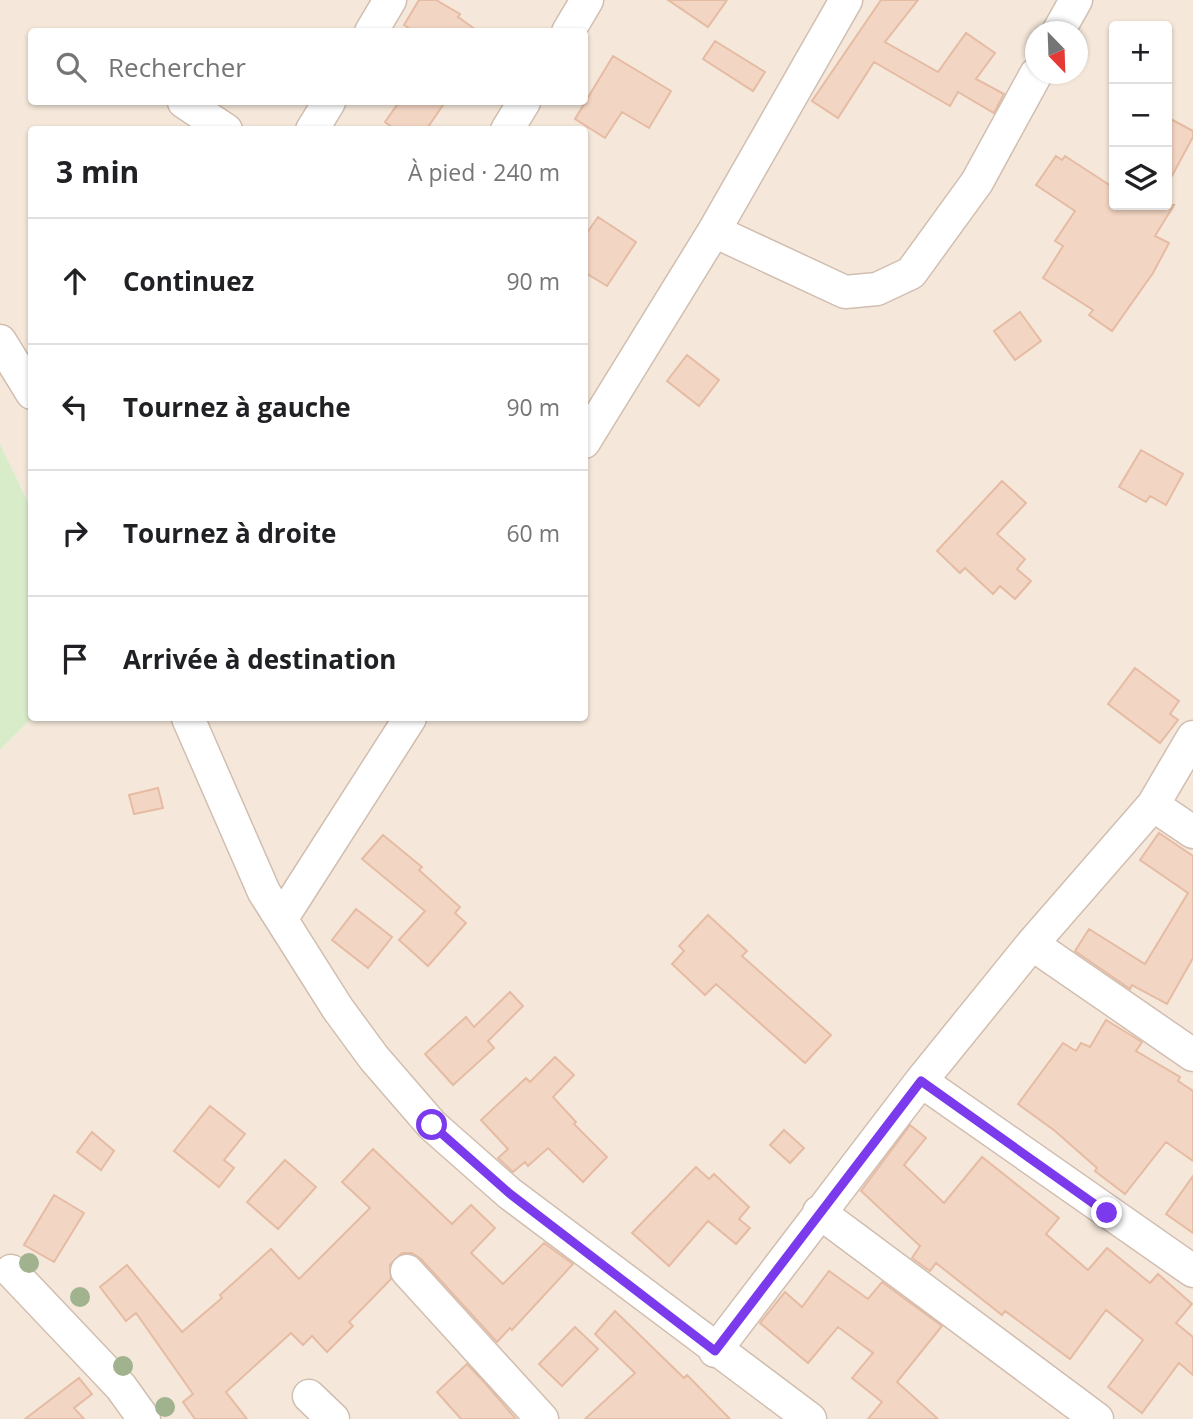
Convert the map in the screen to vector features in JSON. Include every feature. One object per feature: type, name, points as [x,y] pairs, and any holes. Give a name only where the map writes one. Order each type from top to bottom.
[{"type":"street","points":[[373,28],[390,0]]},
{"type":"street","points":[[570,28],[587,0]]},
{"type":"street","points":[[588,436],[714,231],[846,0]]},
{"type":"street","points":[[1064,21],[1076,0]]},
{"type":"street","points":[[714,231],[845,292],[877,289],[911,273],[977,182],[1031,84]]},
{"type":"street","points":[[188,105],[220,126]]},
{"type":"street","points":[[314,126],[327,105]]},
{"type":"street","points":[[509,126],[522,105]]},
{"type":"street","points":[[0,341],[28,386]]},
{"type":"street","points":[[189,721],[264,892],[338,1009],[374,1058],[432,1125],[509,1193],[715,1351],[810,1419]]},
{"type":"street","points":[[282,918],[408,721]]},
{"type":"street","points":[[715,1351],[921,1081],[1032,944],[1153,805],[1193,737]]},
{"type":"street","points":[[1153,805],[1193,832]]},
{"type":"street","points":[[1032,944],[1193,1055]]},
{"type":"street","points":[[921,1081],[1193,1271]]},
{"type":"street","points":[[819,1212],[1097,1419]]},
{"type":"street","points":[[11,1271],[121,1387],[144,1419]]},
{"type":"street","points":[[407,1271],[542,1419]]},
{"type":"street","points":[[309,1396],[333,1419]]},
{"type":"shaded area","points":[[0,0],[1193,0],[1193,1419],[0,1419],[0,750],[29,721],[588,721],[588,126],[28,126],[28,502],[0,444]]},
{"type":"green space","points":[[0,444],[28,502],[29,721],[0,750]]},
{"type":"building","points":[[419,0],[436,0],[460,14],[458,17],[473,28],[409,28],[404,25]]},
{"type":"building","points":[[668,0],[727,0],[708,27]]},
{"type":"building","points":[[881,0],[918,0],[885,42],[938,72],[966,33],[995,53],[976,79],[1004,94],[994,113],[958,92],[950,106],[874,62],[838,118],[812,101]]},
{"type":"building","points":[[715,41],[765,72],[753,91],[703,59]]},
{"type":"building","points":[[613,56],[671,91],[649,128],[622,112],[605,138],[575,119],[583,105],[588,105],[588,97]]},
{"type":"building","points":[[397,105],[443,105],[429,126],[390,126],[385,122]]},
{"type":"building","points":[[1172,120],[1193,131],[1193,137],[1172,176]]},
{"type":"building","points":[[1056,156],[1062,160],[1065,156],[1109,185],[1109,210],[1171,210],[1155,236],[1169,243],[1153,273],[1112,331],[1089,315],[1093,310],[1043,278],[1063,246],[1055,241],[1075,211],[1036,185]]},
{"type":"building","points":[[598,217],[636,242],[607,286],[588,274],[588,231]]},
{"type":"building","points":[[1020,312],[1041,341],[1015,360],[994,331]]},
{"type":"building","points":[[687,355],[719,380],[699,406],[667,381]]},
{"type":"building","points":[[1141,450],[1183,474],[1166,505],[1150,496],[1146,502],[1119,487]]},
{"type":"building","points":[[1002,481],[1026,503],[997,534],[1025,559],[1017,569],[1031,581],[1015,599],[1000,586],[993,594],[965,568],[960,573],[937,551]]},
{"type":"building","points":[[1135,668],[1179,701],[1170,714],[1178,720],[1160,743],[1108,704]]},
{"type":"building","points":[[158,788],[163,808],[134,814],[129,795]]},
{"type":"building","points":[[1159,833],[1193,856],[1193,958],[1167,1004],[1132,985],[1130,989],[1075,951],[1089,929],[1145,964],[1188,893],[1140,860]]},
{"type":"building","points":[[383,835],[422,867],[419,870],[460,907],[455,913],[466,923],[428,966],[399,940],[425,911],[362,859]]},
{"type":"building","points":[[356,909],[392,937],[368,968],[332,940]]},
{"type":"building","points":[[708,915],[747,951],[742,956],[831,1035],[805,1063],[716,984],[705,995],[672,964],[684,951],[679,946]]},
{"type":"building","points":[[510,992],[523,1006],[488,1041],[494,1048],[453,1085],[425,1054],[466,1017],[474,1027]]},
{"type":"building","points":[[1106,1020],[1142,1042],[1136,1051],[1180,1077],[1178,1081],[1193,1091],[1193,1161],[1166,1142],[1125,1194],[1095,1171],[1097,1168],[1055,1131],[1018,1104],[1063,1043],[1076,1051],[1081,1043],[1090,1047]]},
{"type":"building","points":[[555,1057],[574,1075],[553,1097],[576,1122],[574,1124],[607,1157],[583,1182],[548,1148],[528,1166],[525,1162],[513,1172],[498,1158],[508,1149],[481,1120],[526,1078],[530,1082]]},
{"type":"building","points":[[210,1106],[245,1134],[224,1160],[234,1168],[219,1187],[174,1151]]},
{"type":"building","points":[[910,1125],[926,1138],[904,1165],[944,1203],[982,1157],[1059,1218],[1046,1234],[1088,1270],[1107,1248],[1150,1283],[1158,1274],[1192,1304],[1176,1323],[1193,1337],[1193,1375],[1179,1363],[1142,1413],[1108,1387],[1143,1340],[1106,1310],[1070,1359],[1005,1311],[1002,1315],[936,1263],[930,1271],[912,1258],[920,1246],[861,1191]]},
{"type":"building","points":[[784,1130],[804,1148],[790,1163],[770,1145]]},
{"type":"building","points":[[92,1132],[114,1151],[101,1170],[77,1152]]},
{"type":"building","points":[[373,1149],[452,1224],[471,1205],[495,1228],[471,1253],[503,1284],[544,1243],[573,1264],[512,1330],[510,1328],[497,1342],[421,1259],[412,1253],[402,1253],[390,1265],[391,1279],[349,1322],[353,1326],[327,1352],[312,1336],[303,1345],[291,1333],[226,1392],[247,1419],[195,1419],[183,1402],[193,1394],[136,1313],[126,1321],[100,1287],[127,1265],[182,1332],[222,1298],[220,1295],[271,1249],[299,1279],[370,1208],[342,1182]]},
{"type":"building","points":[[285,1160],[316,1187],[278,1229],[247,1202]]},
{"type":"building","points":[[696,1167],[709,1179],[714,1174],[749,1207],[739,1219],[750,1228],[736,1244],[708,1221],[669,1266],[632,1233]]},
{"type":"building","points":[[1193,1176],[1193,1233],[1166,1214]]},
{"type":"building","points":[[54,1195],[84,1213],[54,1262],[24,1245]]},
{"type":"building","points":[[829,1271],[868,1299],[882,1282],[942,1326],[897,1382],[938,1419],[868,1419],[882,1402],[852,1378],[873,1353],[838,1327],[808,1363],[760,1323],[785,1292],[802,1307]]},
{"type":"building","points":[[615,1311],[684,1378],[687,1375],[730,1419],[585,1419],[635,1373],[595,1334]]},
{"type":"building","points":[[575,1327],[598,1349],[562,1386],[539,1364]]},
{"type":"building","points":[[467,1364],[516,1419],[461,1419],[437,1392]]},
{"type":"building","points":[[79,1378],[92,1394],[74,1408],[84,1419],[25,1419]]},
{"type":"route","points":[[432,1125],[509,1193],[715,1351],[921,1081],[1107,1213]]}]
